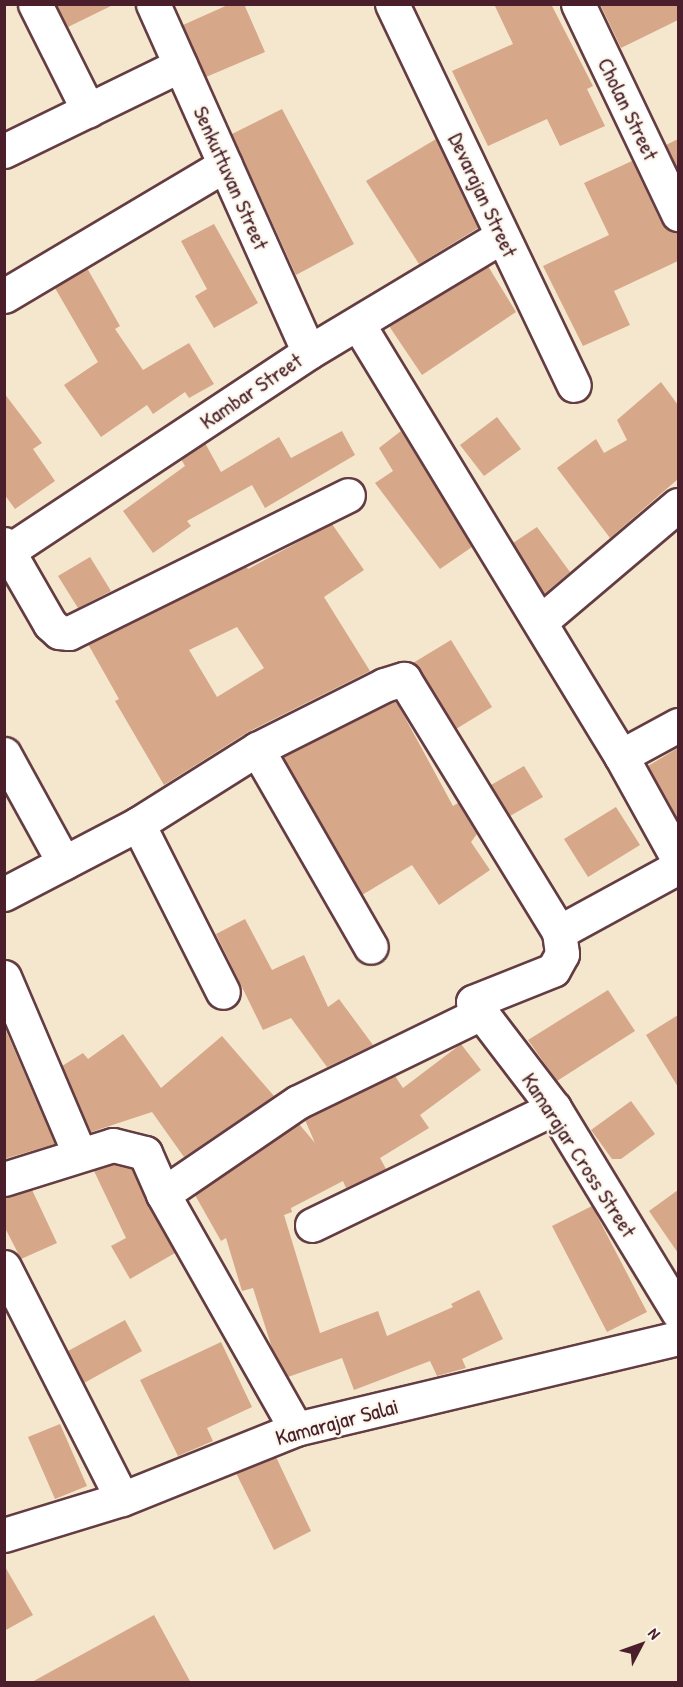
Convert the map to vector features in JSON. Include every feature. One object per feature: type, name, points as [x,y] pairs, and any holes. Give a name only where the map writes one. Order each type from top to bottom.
[{"type":"street","points":[[35,4],[88,110]]},
{"type":"street","name":"Senkuttuvan Street","points":[[153,4],[309,352]]},
{"type":"street","name":"Devarajan Street","points":[[392,4],[574,385]]},
{"type":"street","name":"Cholan Street","points":[[578,4],[678,214]]},
{"type":"street","points":[[4,151],[180,65]]},
{"type":"street","points":[[4,296],[225,165]]},
{"type":"street","name":"Kambar Street","points":[[6,550],[309,352],[502,236]]},
{"type":"street","points":[[358,324],[621,756],[678,859]]},
{"type":"street","points":[[6,550],[50,624],[59,632],[69,633],[348,495]]},
{"type":"street","points":[[540,622],[678,505]]},
{"type":"street","points":[[4,894],[138,824],[257,749],[384,685],[404,679],[559,932],[562,954],[553,970],[298,1102],[163,1194]]},
{"type":"street","points":[[621,756],[678,725]]},
{"type":"street","points":[[257,749],[372,947]]},
{"type":"street","points":[[4,754],[64,863]]},
{"type":"street","points":[[138,824],[223,992]]},
{"type":"street","points":[[559,932],[678,867]]},
{"type":"street","points":[[4,977],[79,1153]]},
{"type":"street","name":"Kamarajar Cross Street","points":[[476,1008],[554,1108],[678,1312]]},
{"type":"street","points":[[312,1225],[554,1108]]},
{"type":"street","points":[[4,1179],[79,1153],[113,1145],[145,1153],[163,1194],[296,1429]]},
{"type":"street","points":[[4,1267],[122,1499]]},
{"type":"street","name":"Kamarajar Salai","points":[[4,1535],[122,1499],[296,1429],[678,1338]]},
{"type":"building","points":[[56,4],[115,4],[68,27]]},
{"type":"building","points":[[230,4],[244,4],[265,52],[206,77],[183,25]]},
{"type":"building","points":[[494,4],[551,4],[593,86],[587,89],[605,126],[560,146],[547,119],[488,146],[452,71],[513,44]]},
{"type":"building","points":[[600,4],[678,4],[678,20],[621,48]]},
{"type":"building","points":[[282,109],[354,244],[296,275],[232,134]]},
{"type":"building","points":[[436,139],[478,228],[419,264],[366,181]]},
{"type":"building","points":[[678,139],[678,171],[666,145]]},
{"type":"building","points":[[632,161],[661,222],[668,230],[678,232],[678,261],[614,291],[630,325],[583,346],[543,266],[609,235],[584,183]]},
{"type":"building","points":[[214,224],[258,303],[214,328],[195,296],[207,289],[181,241]]},
{"type":"building","points":[[488,266],[516,312],[422,375],[389,326]]},
{"type":"building","points":[[87,268],[120,326],[115,329],[143,370],[189,343],[214,384],[189,398],[185,392],[153,414],[147,405],[101,437],[64,385],[98,362],[55,288]]},
{"type":"building","points":[[661,382],[678,405],[678,479],[610,538],[557,468],[596,439],[604,453],[627,440],[617,420]]},
{"type":"building","points":[[4,393],[42,443],[33,449],[55,481],[15,509],[4,494]]},
{"type":"building","points":[[497,417],[521,449],[484,476],[460,445]]},
{"type":"building","points":[[342,431],[355,455],[265,508],[252,485],[187,521],[191,526],[153,553],[123,511],[185,466],[181,459],[205,443],[221,472],[279,437],[291,458]]},
{"type":"building","points":[[401,431],[472,547],[440,569],[375,483],[393,471],[379,448]]},
{"type":"building","points":[[332,524],[364,570],[324,597],[370,671],[248,732],[164,785],[115,701],[119,699],[88,644],[246,566],[248,569]],"holes":[[[237,627],[264,668],[217,697],[189,650]]]},
{"type":"building","points":[[537,527],[570,572],[544,594],[513,543]]},
{"type":"building","points":[[90,557],[111,591],[78,608],[58,576]]},
{"type":"building","points":[[451,640],[492,707],[456,729],[413,663]]},
{"type":"building","points":[[396,701],[453,806],[458,803],[477,834],[471,842],[490,870],[439,905],[412,865],[362,895],[283,757]]},
{"type":"building","points":[[678,748],[678,821],[648,766]]},
{"type":"building","points":[[524,766],[543,797],[510,816],[491,785]]},
{"type":"building","points":[[616,807],[640,845],[588,877],[564,839]]},
{"type":"building","points":[[245,919],[272,970],[304,955],[328,1007],[339,999],[373,1045],[327,1067],[291,1018],[263,1030],[216,934]]},
{"type":"building","points":[[608,990],[635,1031],[557,1081],[528,1040]]},
{"type":"building","points":[[678,1015],[678,1087],[646,1035]]},
{"type":"building","points":[[4,1026],[55,1144],[4,1159]]},
{"type":"building","points":[[123,1034],[161,1088],[222,1036],[274,1096],[184,1157],[152,1112],[91,1132],[62,1066],[83,1053],[88,1059]]},
{"type":"building","points":[[461,1044],[481,1070],[420,1115],[429,1128],[380,1158],[386,1169],[346,1188],[343,1181],[291,1208],[292,1212],[284,1215],[320,1333],[378,1311],[387,1336],[453,1307],[451,1304],[479,1290],[503,1339],[462,1359],[466,1368],[437,1376],[430,1361],[354,1390],[342,1358],[288,1377],[272,1348],[253,1288],[242,1291],[226,1238],[221,1241],[195,1195],[299,1124],[315,1143],[305,1120],[307,1118],[395,1076],[403,1088]]},
{"type":"building","points":[[631,1101],[655,1134],[621,1159],[612,1159],[591,1130]]},
{"type":"building","points":[[114,1164],[132,1169],[175,1253],[130,1279],[111,1246],[126,1238],[94,1171]]},
{"type":"building","points":[[32,1190],[57,1243],[21,1259],[4,1226],[4,1197]]},
{"type":"building","points":[[678,1190],[678,1253],[649,1211]]},
{"type":"building","points":[[592,1206],[647,1312],[607,1332],[552,1226]]},
{"type":"building","points":[[125,1320],[142,1351],[84,1383],[68,1351]]},
{"type":"building","points":[[221,1342],[252,1407],[207,1428],[213,1441],[178,1456],[140,1380]]},
{"type":"building","points":[[60,1424],[87,1486],[55,1499],[28,1437]]},
{"type":"building","points":[[276,1457],[311,1531],[274,1550],[236,1473]]},
{"type":"building","points":[[4,1565],[33,1615],[4,1631]]},
{"type":"building","points":[[154,1615],[191,1683],[30,1683]]}]
